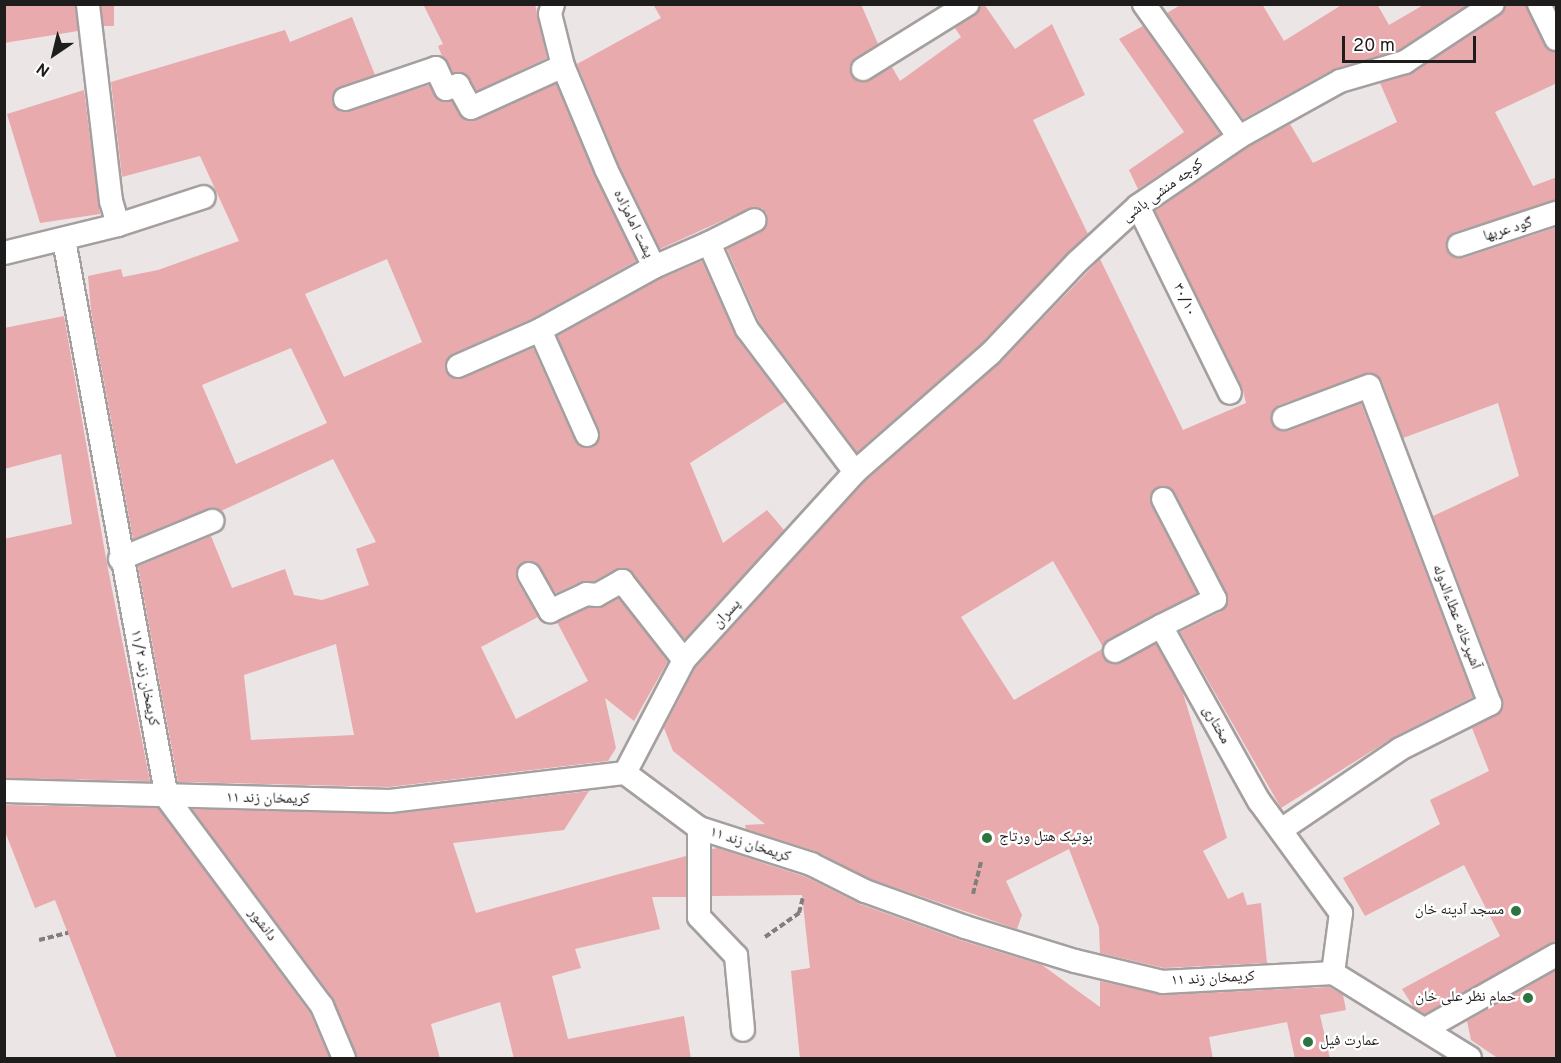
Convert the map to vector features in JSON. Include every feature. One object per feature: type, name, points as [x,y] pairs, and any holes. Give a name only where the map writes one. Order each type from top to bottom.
[{"type":"lane","points":[[88,4],[111,201],[118,225]]},
{"type":"lane","name":"پشت امامزاده","points":[[553,4],[550,14],[563,66],[606,169],[654,267],[756,220]]},
{"type":"lane","points":[[863,69],[968,4]]},
{"type":"lane","points":[[1144,4],[1239,137]]},
{"type":"lane","name":"کوچه منشی باشی","points":[[855,471],[990,354],[1077,262],[1137,206],[1239,137],[1340,81],[1405,62],[1493,4]]},
{"type":"lane","points":[[1539,4],[1557,39]]},
{"type":"lane","points":[[345,99],[436,68],[446,89],[458,85],[471,108],[563,66]]},
{"type":"lane","points":[[4,253],[118,225],[204,197]]},
{"type":"lane","name":"۳۰/۱۰","points":[[1137,206],[1230,393]]},
{"type":"lane","name":"گود عربها","points":[[1459,245],[1557,213]]},
{"type":"lane","name":"کریمخان زند ۱۱/۲","points":[[64,240],[120,559],[167,798]]},
{"type":"lane","points":[[709,243],[747,329],[855,471]]},
{"type":"lane","points":[[458,366],[540,330],[654,267]]},
{"type":"lane","points":[[540,330],[587,435]]},
{"type":"lane","name":"آشپرخانه عطاءالدوله","points":[[1281,830],[1400,748],[1490,704],[1369,386],[1284,418]]},
{"type":"lane","name":"پسران","points":[[625,773],[684,660],[855,471]]},
{"type":"lane","points":[[1115,651],[1215,599],[1163,499]]},
{"type":"lane","points":[[120,559],[212,521]]},
{"type":"lane","points":[[529,574],[550,611],[586,594],[597,595],[622,581],[684,660]]},
{"type":"lane","name":"مختاری","points":[[1161,626],[1259,801],[1341,913],[1333,973]]},
{"type":"lane","name":"کریمخان زند ۱۱","points":[[4,791],[167,798],[390,801],[625,773],[699,828],[811,864],[865,891],[965,927],[1075,961],[1162,982],[1333,973]]},
{"type":"lane","name":"دانشور","points":[[167,798],[322,1006],[344,1059]]},
{"type":"lane","points":[[699,828],[699,916],[736,956],[743,1030]]},
{"type":"lane","points":[[1426,1029],[1557,955]]},
{"type":"lane","points":[[1333,973],[1426,1029],[1470,1059]]},
{"type":"path","points":[[736,956],[799,914],[811,864]]},
{"type":"path","points":[[39,940],[68,933]]},
{"type":"building","points":[[4,4],[75,4],[78,31],[4,43]]},
{"type":"building","points":[[102,4],[114,4],[114,26],[102,26]]},
{"type":"building","points":[[423,4],[535,4],[547,58],[477,91],[466,74],[453,72],[442,56],[438,46],[443,44]]},
{"type":"building","points":[[653,4],[861,4],[878,44],[851,63],[851,76],[863,82],[892,67],[900,81],[961,37],[955,28],[984,4],[1015,49],[1052,24],[1085,95],[1033,120],[1088,234],[981,344],[857,452],[759,322],[727,249],[766,228],[767,213],[762,208],[750,208],[660,249],[618,163],[577,64],[661,18]]},
{"type":"building","points":[[1182,4],[1262,4],[1284,41],[1343,4],[1377,4],[1389,25],[1425,4],[1468,4],[1399,50],[1334,69],[1243,119],[1167,13]]},
{"type":"building","points":[[1506,4],[1526,4],[1544,45],[1557,52],[1557,83],[1495,112],[1533,186],[1557,177],[1557,200],[1455,232],[1446,243],[1450,255],[1463,258],[1557,227],[1557,942],[1425,1014],[1414,1008],[1402,989],[1500,936],[1464,865],[1365,916],[1343,878],[1440,824],[1430,800],[1489,771],[1472,728],[1501,712],[1503,700],[1433,516],[1519,476],[1498,403],[1403,438],[1382,381],[1371,373],[1279,405],[1273,410],[1271,422],[1276,429],[1288,431],[1361,403],[1473,697],[1394,737],[1281,808],[1180,632],[1222,611],[1228,599],[1175,493],[1164,486],[1152,491],[1151,505],[1197,593],[1109,639],[1103,647],[1053,561],[961,617],[1014,700],[1102,649],[1103,658],[1115,664],[1156,644],[1182,690],[1227,838],[1203,851],[1228,899],[1243,892],[1247,905],[1261,903],[1267,963],[1164,968],[1100,953],[1099,927],[1069,849],[1006,881],[1022,915],[1017,929],[870,879],[815,851],[746,829],[745,825],[765,824],[673,751],[664,728],[695,668],[864,482],[999,364],[1100,259],[1183,430],[1246,403],[1242,387],[1155,211],[1246,148],[1290,124],[1313,163],[1397,122],[1380,83],[1412,73],[1500,15]]},
{"type":"building","points":[[352,17],[375,75],[335,90],[332,103],[342,112],[429,85],[438,99],[452,101],[460,115],[471,121],[556,84],[636,261],[534,318],[452,354],[445,364],[450,376],[463,378],[533,348],[575,441],[585,448],[593,447],[600,437],[599,429],[557,336],[660,279],[702,261],[736,337],[785,402],[690,463],[723,543],[767,510],[784,530],[685,639],[627,569],[616,569],[594,581],[580,582],[556,593],[536,563],[523,562],[517,568],[517,581],[538,617],[481,647],[516,719],[588,681],[557,622],[588,608],[603,607],[619,598],[668,661],[634,721],[605,698],[616,748],[608,761],[389,787],[178,782],[138,566],[211,536],[232,588],[285,569],[294,595],[322,600],[369,585],[356,549],[376,542],[333,459],[221,511],[207,509],[133,539],[91,311],[88,276],[121,269],[123,277],[158,270],[239,241],[200,156],[122,177],[111,82],[285,30],[290,42]],"holes":[[[387,259],[422,342],[344,377],[305,294]],[[291,348],[327,423],[236,464],[202,385]],[[336,644],[354,735],[251,740],[244,675]]]},
{"type":"building","points":[[1143,26],[1220,134],[1138,189],[1129,170],[1184,132],[1119,39]]},
{"type":"building","points":[[84,90],[100,214],[40,223],[7,114]]},
{"type":"building","points":[[64,316],[107,564],[150,781],[4,778],[4,539],[72,524],[61,454],[4,469],[4,328]]},
{"type":"building","points":[[589,791],[564,830],[453,843],[476,913],[686,856],[686,897],[652,897],[660,929],[575,949],[581,968],[552,976],[568,1039],[684,1016],[691,1059],[514,1059],[500,1002],[431,1024],[440,1059],[357,1059],[333,998],[192,809],[391,814]]},
{"type":"building","points":[[4,805],[158,808],[310,1013],[330,1059],[117,1059],[55,900],[35,908],[4,829]]},
{"type":"building","points":[[717,848],[806,877],[860,904],[960,940],[1042,965],[1100,1007],[1100,981],[1163,995],[1329,987],[1343,995],[1346,1010],[1320,1015],[1330,1059],[1295,1059],[1287,1022],[1209,1037],[1213,1059],[800,1059],[791,971],[810,968],[802,895],[712,896],[712,849]]},
{"type":"building","name":"حمام نظر علی خان","points":[[1557,970],[1557,1059],[1499,1059],[1471,1040],[1467,1021]]},
{"type":"place","name":"بوتیک هتل ورتاج","points":[[987,838]]},
{"type":"place","name":"مسجد آدینه خان","points":[[1516,911]]},
{"type":"place","name":"حمام نظر علی خان","points":[[1528,998]]},
{"type":"place","name":"عمارت فیل","points":[[1308,1042]]}]
